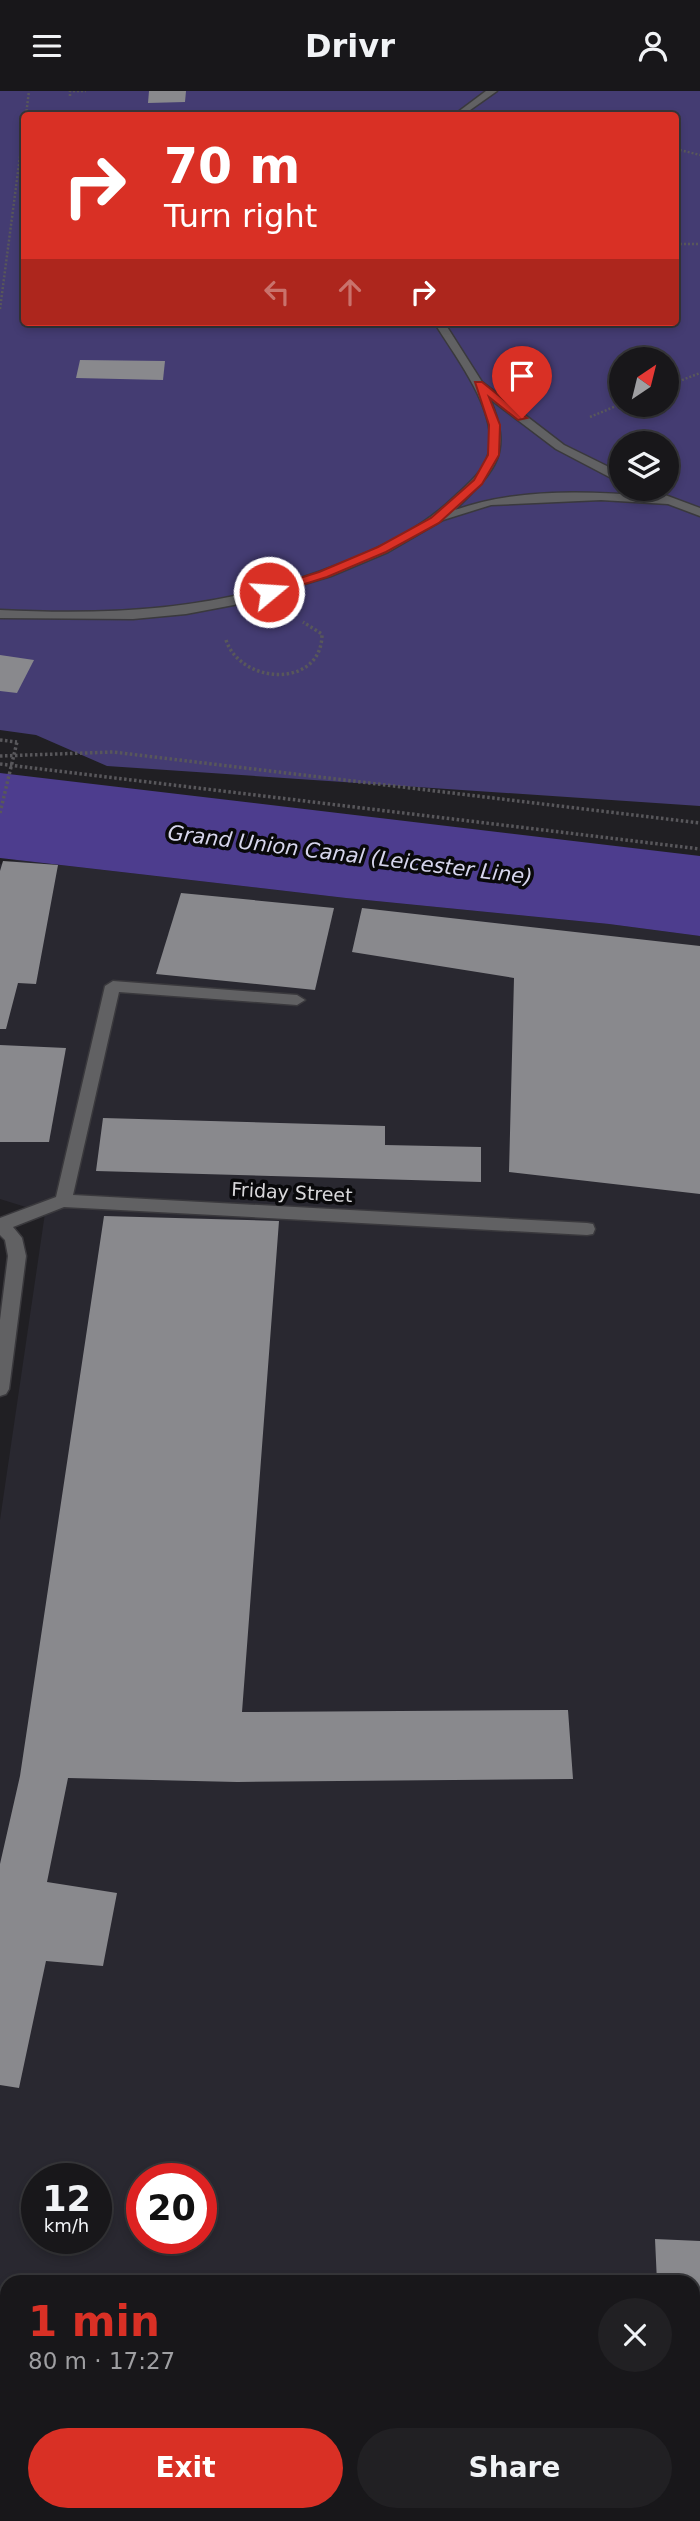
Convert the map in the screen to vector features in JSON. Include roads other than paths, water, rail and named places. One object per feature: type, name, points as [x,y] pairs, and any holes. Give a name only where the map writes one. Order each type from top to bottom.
[{"type":"street","points":[[462,112],[492,91]]},
{"type":"street","points":[[435,521],[478,482],[494,455],[495,425],[478,384],[442,326]]},
{"type":"street","points":[[478,384],[560,447],[609,472]]},
{"type":"street","points":[[0,614],[46,617],[128,614],[211,606],[323,574],[382,549],[435,521],[489,502],[609,497]]},
{"type":"street","points":[[667,501],[700,512]]},
{"type":"street","points":[[63,1201],[113,986],[296,1000]]},
{"type":"street","name":"Friday Street","points":[[0,1225],[63,1201],[587,1229]]},
{"type":"street","points":[[0,1225],[13,1238],[17,1257],[0,1389]]},
{"type":"water","name":"Grand Union Canal (Leicester Line)","points":[[0,773],[700,856],[700,936],[0,858]]}]
